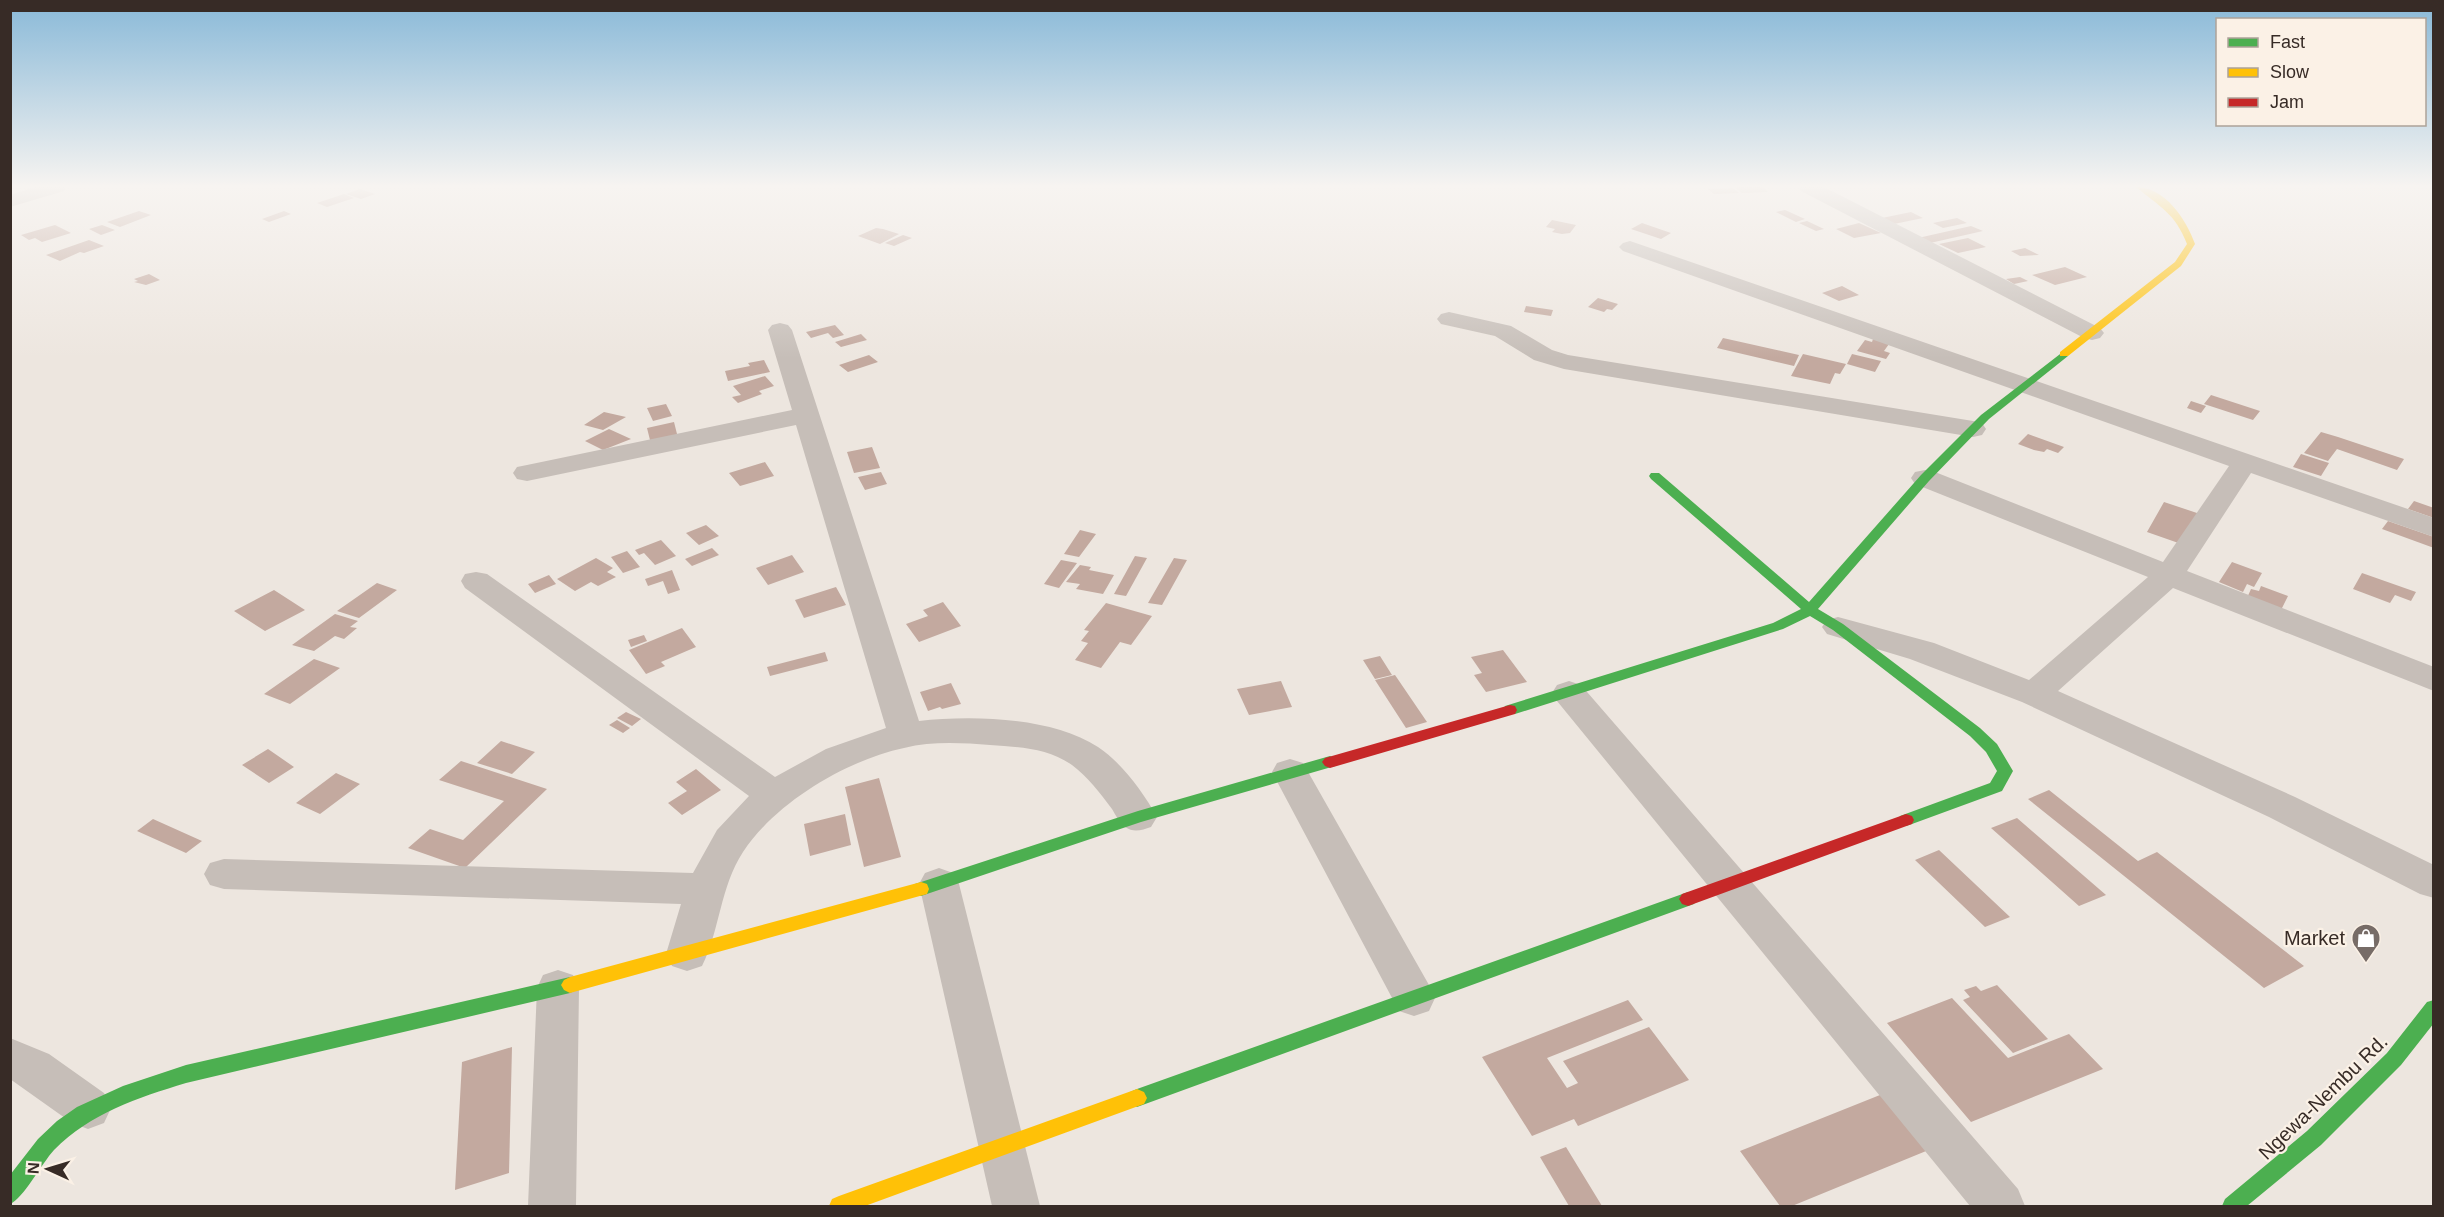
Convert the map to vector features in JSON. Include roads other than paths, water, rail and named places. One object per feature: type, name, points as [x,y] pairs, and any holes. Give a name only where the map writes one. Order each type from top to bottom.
[{"type":"main road","points":[[10,1194],[24,1167],[51,1137],[88,1108],[129,1091],[186,1074],[558,988],[939,884],[1138,817],[1569,693],[1778,626],[1824,619],[1925,477],[1973,429],[2025,385],[2178,264],[2191,244]]},
{"type":"main road","points":[[839,1206],[1996,787],[2005,771],[1992,748],[1975,732],[1824,619],[1655,476]]},
{"type":"main road","name":"Ngewa-Nembu Rd.","points":[[2232,1206],[2322,1131],[2394,1059],[2433,1008]]},
{"type":"street","points":[[1918,244],[2092,333]]},
{"type":"street","points":[[1630,247],[2433,528]]},
{"type":"street","points":[[1449,318],[1503,331],[1543,355],[1564,362],[1973,429]]},
{"type":"street","points":[[780,330],[906,735]]},
{"type":"street","points":[[527,473],[807,415]]},
{"type":"street","points":[[2034,694],[2170,574],[2246,461]]},
{"type":"street","points":[[1925,477],[2433,680]]},
{"type":"street","points":[[476,580],[773,794]]},
{"type":"street","points":[[1824,619],[1922,651],[2034,694],[2282,807],[2433,883]]},
{"type":"street","points":[[1569,693],[2001,1206]]},
{"type":"street","points":[[687,954],[704,889],[715,865],[741,827],[773,794],[813,770],[854,752],[906,735],[971,732],[1015,734],[1050,740],[1078,752],[1095,766],[1138,817]]},
{"type":"street","points":[[1290,772],[1414,999]]},
{"type":"street","points":[[224,874],[704,889]]},
{"type":"street","points":[[939,884],[1016,1206]]},
{"type":"street","points":[[552,1206],[558,988]]},
{"type":"street","points":[[10,1058],[33,1068],[88,1108]]},
{"type":"place","name":"Market","points":[[2366,964]]}]
